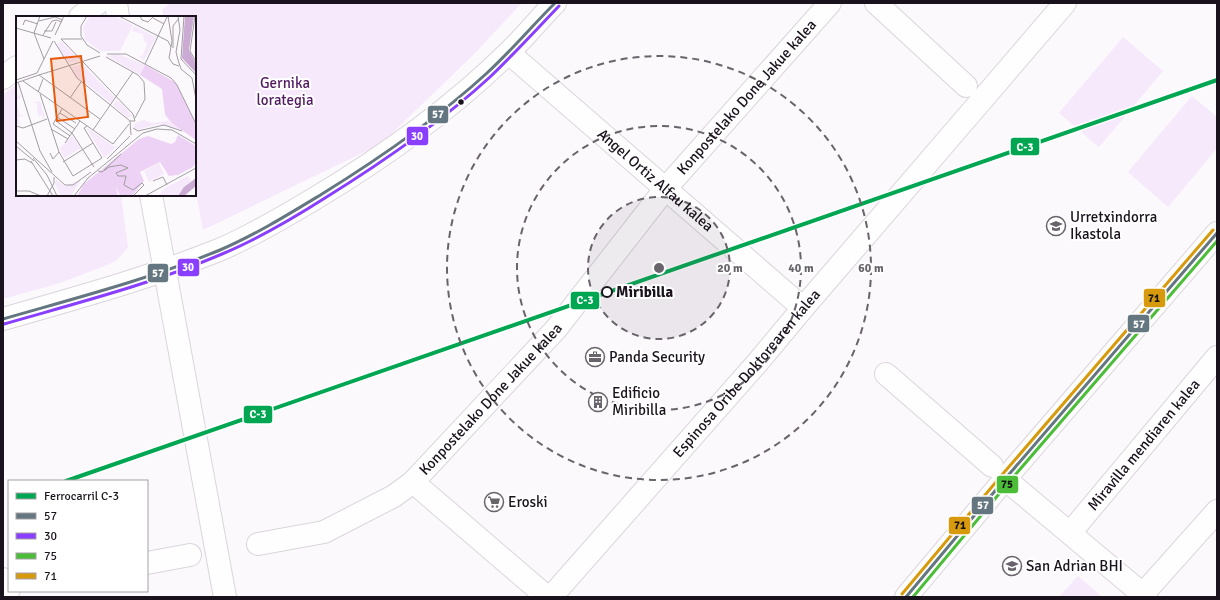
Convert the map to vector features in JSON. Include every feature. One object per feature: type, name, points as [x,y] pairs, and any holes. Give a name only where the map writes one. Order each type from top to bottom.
[{"type":"street","points":[[81,16],[98,3]]},
{"type":"street","points":[[116,3],[118,16]]},
{"type":"street","points":[[3,319],[105,290],[165,270],[228,246],[281,219],[377,160],[422,128],[454,102],[509,53],[555,3]]},
{"type":"street","name":"Konpostelako Done Jakue kalea","points":[[258,544],[324,532],[394,496],[413,482],[556,329],[666,188],[830,3]]},
{"type":"street","points":[[876,3],[966,86]]},
{"type":"street","name":"Espinosa Oribe Doktorearen kalea","points":[[551,597],[758,362],[1065,3]]},
{"type":"street","name":"Angel Ortiz Alfau kalea","points":[[509,53],[803,308]]},
{"type":"street","points":[[3,78],[16,68]]},
{"type":"street","points":[[151,196],[225,597]]},
{"type":"street","points":[[906,597],[998,473],[1026,455],[1216,234]]},
{"type":"street","name":"Miravilla mendiaren kalea","points":[[1070,533],[1217,357]]},
{"type":"street","points":[[886,374],[1027,498],[1144,596],[1217,511]]},
{"type":"street","points":[[1026,455],[1022,472],[1022,480],[1027,498]]},
{"type":"street","points":[[413,482],[547,597]]},
{"type":"street","points":[[148,563],[190,555]]},
{"type":"street","points":[[3,579],[8,588]]},
{"type":"green space","name":"Gernika lorategia","points":[[169,3],[522,3],[472,56],[381,144],[203,230],[196,193],[196,16],[164,16],[162,10]]},
{"type":"green space","points":[[1123,37],[1163,71],[1099,147],[1059,113]]},
{"type":"green space","points":[[16,85],[16,196],[121,196],[128,247],[116,261],[102,267],[60,283],[3,299],[3,95]]},
{"type":"green space","points":[[1192,96],[1217,117],[1217,148],[1168,207],[1128,172]]},
{"type":"green space","points":[[1078,576],[1102,597],[1059,597]]},
{"type":"rail line","name":"C-3","points":[[69,480],[1217,80]]},
{"type":"transit line","name":"57","points":[[3,319],[113,288],[167,270],[220,250],[272,224],[365,166],[428,122],[487,73],[555,3]]},
{"type":"transit line","name":"30","points":[[4,324],[169,275],[235,248],[287,221],[390,156],[431,126],[490,77],[559,6]]},
{"type":"transit line","name":"71","points":[[902,594],[1001,476],[1213,230]]},
{"type":"transit line","name":"57","points":[[906,597],[1005,479],[1217,233]]},
{"type":"transit line","name":"75","points":[[913,597],[1009,482],[1217,241]]},
{"type":"place","name":"Urretxindorra Ikastola","points":[[1056,226]]},
{"type":"place","name":"Miribilla","points":[[607,292]]},
{"type":"place","name":"Panda Security","points":[[595,357]]},
{"type":"place","name":"Edificio Miribilla","points":[[598,402]]},
{"type":"place","name":"Eroski","points":[[494,502]]},
{"type":"place","name":"San Adrian BHI","points":[[1012,566]]}]
